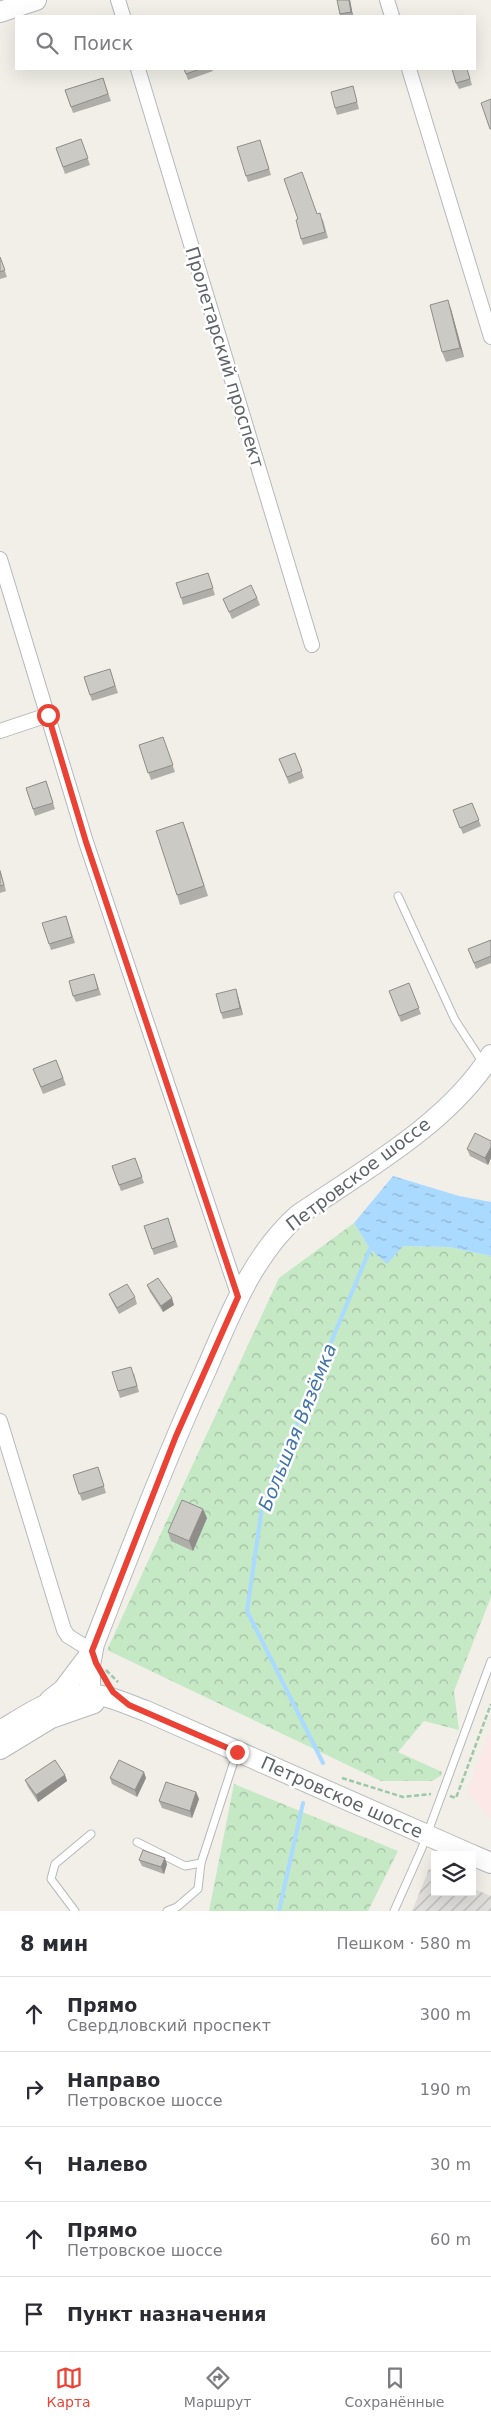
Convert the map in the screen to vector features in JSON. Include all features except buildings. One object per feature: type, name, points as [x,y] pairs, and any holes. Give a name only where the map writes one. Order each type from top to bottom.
[{"type":"street","points":[[0,12],[36,0]]},
{"type":"street","points":[[118,0],[122,15]]},
{"type":"street","points":[[388,0],[392,15]]},
{"type":"street","name":"Пролетарский проспект","points":[[138,70],[312,645]]},
{"type":"street","points":[[409,70],[491,337]]},
{"type":"street","points":[[0,559],[86,842],[238,1297]]},
{"type":"street","points":[[0,731],[48,715]]},
{"type":"street","name":"Петровское шоссе","points":[[90,1699],[90,1665],[98,1659],[176,1436],[238,1297],[255,1266],[285,1227],[298,1215],[408,1140],[452,1102],[488,1060]]},
{"type":"street","points":[[0,1421],[64,1630],[68,1636],[98,1659]]},
{"type":"street","points":[[98,1659],[96,1663],[113,1692],[129,1705]]},
{"type":"street","points":[[39,1708],[98,1659]]},
{"type":"street","name":"Петровское шоссе","points":[[0,1731],[39,1708],[62,1698],[110,1698],[463,1851]]},
{"type":"street","points":[[0,1749],[51,1718],[90,1699]]},
{"type":"street","name":"Петровское шоссе","points":[[476,1857],[491,1863]]},
{"type":"lane","points":[[398,896],[455,1020],[488,1060]]},
{"type":"lane","points":[[394,1911],[427,1835],[491,1661]]},
{"type":"lane","points":[[167,1911],[176,1908],[198,1889],[201,1863],[237,1752]]},
{"type":"lane","points":[[75,1911],[51,1878],[55,1864],[91,1834]]},
{"type":"lane","points":[[137,1842],[185,1866],[201,1863]]},
{"type":"path","points":[[98,1659],[120,1685]]},
{"type":"path","points":[[341,1778],[403,1797],[428,1795],[438,1791],[456,1798],[491,1704]]},
{"type":"shaded area","points":[[491,1729],[491,1819],[468,1791]]},
{"type":"shaded area","points":[[429,1869],[431,1870],[431,1896],[476,1896],[476,1890],[491,1896],[491,1911],[412,1911]]},
{"type":"green space","points":[[354,1223],[370,1249],[403,1246],[449,1247],[491,1256],[491,1597],[454,1691],[459,1730],[424,1721],[398,1752],[442,1772],[442,1775],[432,1781],[381,1781],[107,1650],[279,1278]]},
{"type":"green space","points":[[234,1784],[398,1851],[368,1911],[209,1911]]},
{"type":"water","points":[[393,1176],[459,1196],[491,1202],[491,1256],[449,1247],[403,1246],[387,1264],[370,1249],[354,1223]]},
{"type":"waterway","name":"Большая Вязёмка","points":[[323,1763],[247,1611],[262,1507],[370,1249]]},
{"type":"waterway","name":"Большая Вязёмка","points":[[279,1911],[303,1803]]},
{"type":"route","points":[[48,715],[86,842],[238,1297],[176,1436],[92,1651],[96,1663],[113,1692],[129,1705],[237,1752]]}]
